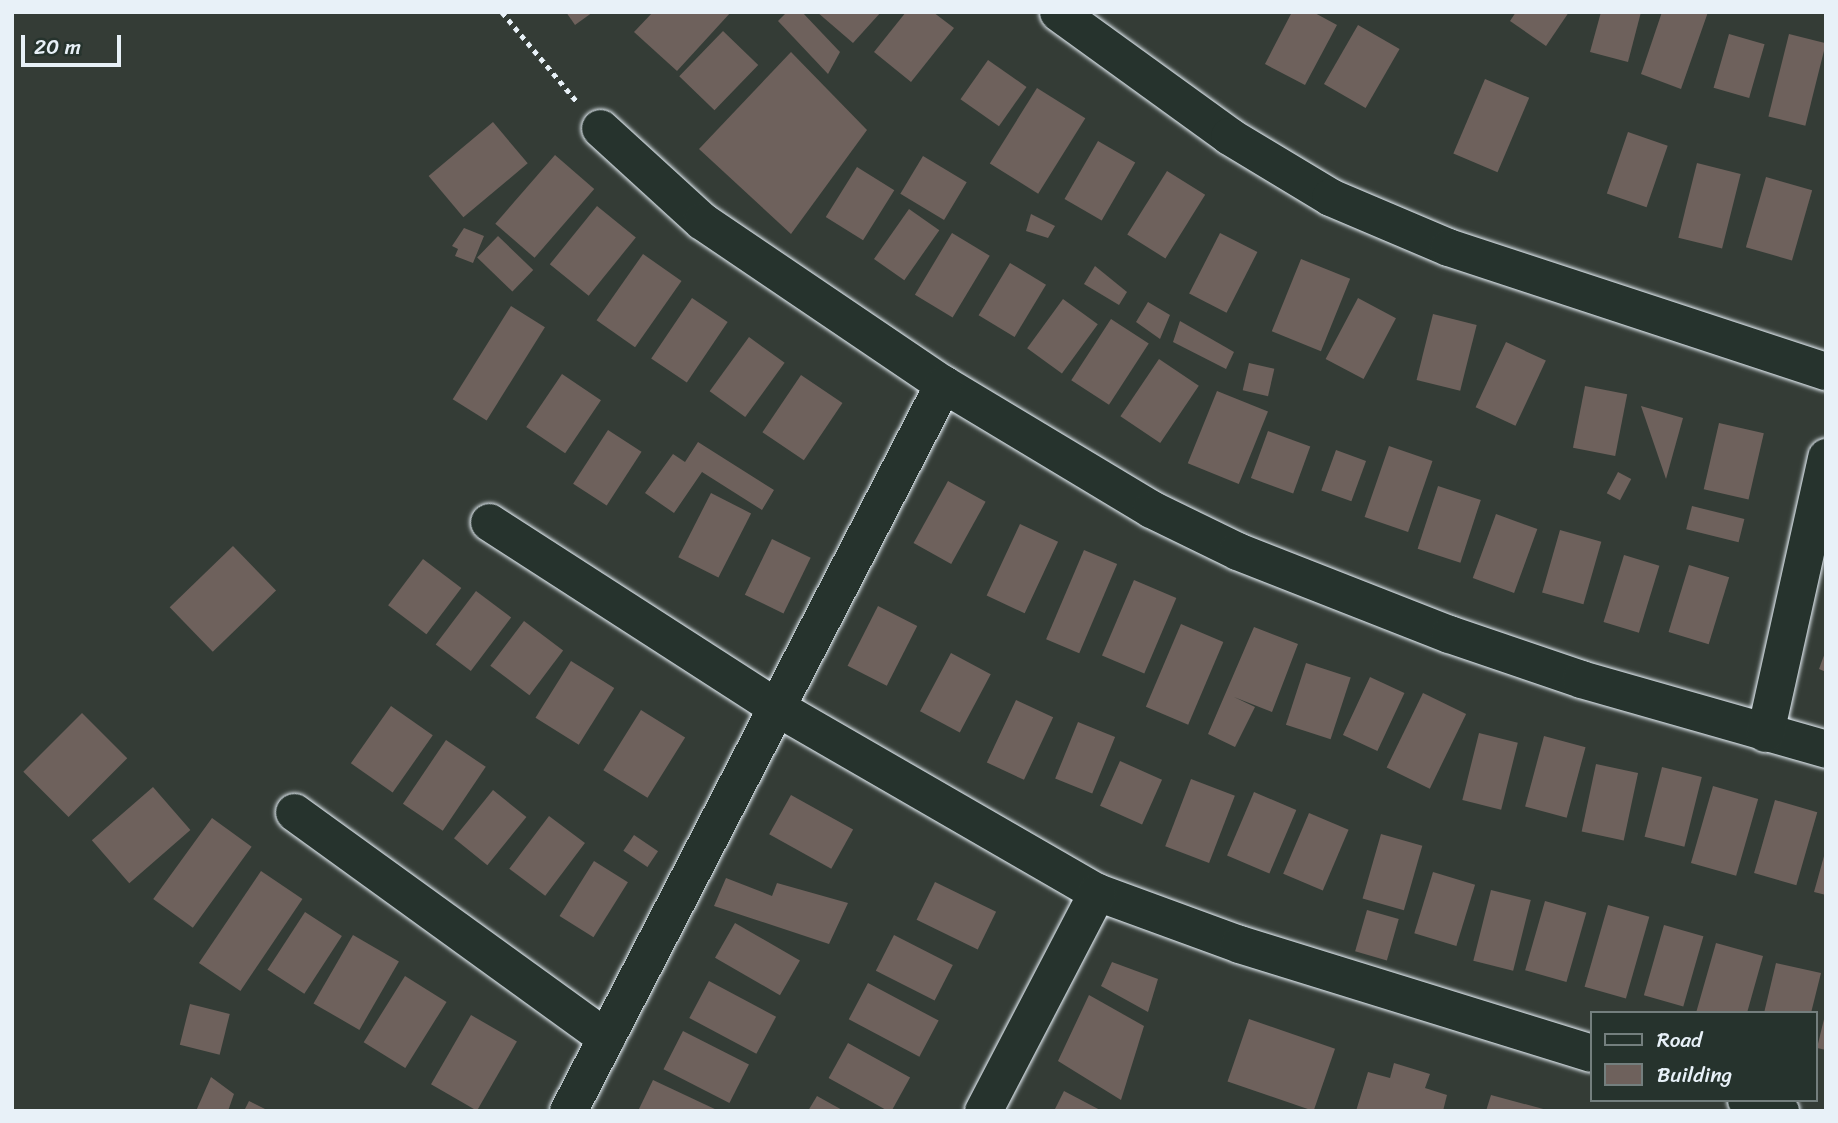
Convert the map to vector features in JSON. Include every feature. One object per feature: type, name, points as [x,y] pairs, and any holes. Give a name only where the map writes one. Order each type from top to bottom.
[{"type":"street","points":[[1058,12],[1229,136],[1330,197],[1448,247],[1826,371]]},
{"type":"street","points":[[600,128],[702,221],[943,384],[1151,509],[1237,551],[1449,634],[1826,750]]},
{"type":"street","points":[[568,1111],[943,384]]},
{"type":"street","points":[[1765,733],[1826,457]]},
{"type":"street","points":[[489,522],[776,707],[1097,892],[1239,944],[1590,1053]]},
{"type":"street","points":[[294,812],[606,1038]]},
{"type":"street","points":[[983,1111],[1097,892]]},
{"type":"street","points":[[1752,1102],[1780,1111]]},
{"type":"path","points":[[502,12],[600,128]]},
{"type":"building","points":[[566,12],[593,12],[575,25]]},
{"type":"building","points":[[653,12],[731,12],[677,71],[634,32]]},
{"type":"building","points":[[787,12],[802,12],[840,52],[828,74],[778,21]]},
{"type":"building","points":[[817,12],[881,12],[853,43]]},
{"type":"building","points":[[906,12],[933,12],[954,28],[911,82],[874,52]]},
{"type":"building","points":[[1292,12],[1313,12],[1337,25],[1305,85],[1265,64]]},
{"type":"building","points":[[1516,12],[1569,12],[1546,46],[1510,21]]},
{"type":"building","points":[[1601,12],[1641,12],[1628,62],[1590,52]]},
{"type":"building","points":[[1662,12],[1708,12],[1681,89],[1641,74]]},
{"type":"building","points":[[1358,25],[1400,49],[1366,108],[1324,84]]},
{"type":"building","points":[[723,31],[758,65],[714,110],[679,76]]},
{"type":"building","points":[[1729,34],[1765,44],[1749,98],[1714,88]]},
{"type":"building","points":[[1789,34],[1826,43],[1805,126],[1768,116]]},
{"type":"building","points":[[791,52],[867,130],[791,234],[699,149]]},
{"type":"building","points":[[988,60],[1027,87],[999,126],[960,99]]},
{"type":"building","points":[[1485,79],[1529,98],[1498,172],[1453,154]]},
{"type":"building","points":[[1037,88],[1085,118],[1038,194],[990,163]]},
{"type":"building","points":[[493,122],[528,163],[463,217],[429,176]]},
{"type":"building","points":[[1628,132],[1668,146],[1647,207],[1607,193]]},
{"type":"building","points":[[1098,141],[1135,162],[1102,221],[1064,199]]},
{"type":"building","points":[[555,155],[594,189],[535,258],[495,224]]},
{"type":"building","points":[[923,156],[967,182],[944,220],[900,194]]},
{"type":"building","points":[[1697,163],[1741,174],[1722,249],[1678,238]]},
{"type":"building","points":[[857,167],[894,190],[863,240],[826,217]]},
{"type":"building","points":[[1167,171],[1205,195],[1165,258],[1127,235]]},
{"type":"building","points":[[1766,177],[1812,190],[1792,260],[1746,247]]},
{"type":"building","points":[[597,206],[636,237],[589,296],[550,264]]},
{"type":"building","points":[[909,209],[939,230],[904,280],[874,259]]},
{"type":"building","points":[[1031,214],[1055,226],[1048,238],[1026,231]]},
{"type":"building","points":[[464,228],[484,236],[473,263],[455,256],[458,249],[452,246]]},
{"type":"building","points":[[952,233],[990,256],[953,317],[915,295]]},
{"type":"building","points":[[1220,233],[1257,252],[1227,313],[1189,294]]},
{"type":"building","points":[[498,236],[533,270],[512,292],[477,258]]},
{"type":"building","points":[[643,254],[682,281],[635,347],[597,320]]},
{"type":"building","points":[[1301,259],[1350,279],[1321,351],[1272,331]]},
{"type":"building","points":[[1010,263],[1046,285],[1015,337],[979,315]]},
{"type":"building","points":[[1095,266],[1127,292],[1119,305],[1084,284]]},
{"type":"building","points":[[692,298],[728,322],[687,383],[651,359]]},
{"type":"building","points":[[1358,298],[1396,318],[1364,379],[1326,359]]},
{"type":"building","points":[[1063,299],[1098,324],[1062,374],[1027,348]]},
{"type":"building","points":[[1148,302],[1170,315],[1160,339],[1136,322]]},
{"type":"building","points":[[511,306],[545,327],[487,420],[453,399]]},
{"type":"building","points":[[1433,314],[1477,325],[1460,391],[1417,380]]},
{"type":"building","points":[[1111,319],[1149,344],[1109,405],[1071,380]]},
{"type":"building","points":[[1180,321],[1234,352],[1226,369],[1173,342]]},
{"type":"building","points":[[749,337],[785,363],[745,417],[710,391]]},
{"type":"building","points":[[1506,342],[1546,361],[1515,426],[1476,407]]},
{"type":"building","points":[[1159,359],[1199,386],[1160,443],[1120,416]]},
{"type":"building","points":[[1249,363],[1274,369],[1268,396],[1243,390]]},
{"type":"building","points":[[562,374],[601,400],[565,453],[526,427]]},
{"type":"building","points":[[801,375],[842,403],[804,460],[762,432]]},
{"type":"building","points":[[1585,386],[1627,394],[1615,456],[1573,448]]},
{"type":"building","points":[[1217,391],[1268,412],[1239,484],[1188,463]]},
{"type":"building","points":[[1641,406],[1683,418],[1666,479]]},
{"type":"building","points":[[1719,423],[1764,433],[1749,500],[1704,489]]},
{"type":"building","points":[[608,430],[642,452],[607,505],[573,484]]},
{"type":"building","points":[[1268,431],[1310,446],[1293,493],[1251,478]]},
{"type":"building","points":[[698,442],[774,490],[762,510],[702,472],[674,513],[645,493],[673,454],[685,462]]},
{"type":"building","points":[[1389,446],[1432,461],[1408,532],[1365,517]]},
{"type":"building","points":[[1336,450],[1366,461],[1351,501],[1321,490]]},
{"type":"building","points":[[1618,472],[1631,479],[1620,500],[1607,493]]},
{"type":"building","points":[[948,481],[986,502],[951,564],[914,543]]},
{"type":"building","points":[[1438,486],[1481,500],[1460,563],[1418,549]]},
{"type":"building","points":[[711,493],[751,513],[718,578],[678,557]]},
{"type":"building","points":[[1692,506],[1744,519],[1739,542],[1686,529]]},
{"type":"building","points":[[1496,514],[1537,529],[1514,593],[1473,578]]},
{"type":"building","points":[[1020,524],[1058,542],[1025,613],[987,596]]},
{"type":"building","points":[[1560,530],[1601,542],[1583,604],[1542,592]]},
{"type":"building","points":[[772,539],[811,558],[783,614],[745,595]]},
{"type":"building","points":[[233,546],[276,591],[213,652],[170,607]]},
{"type":"building","points":[[1084,550],[1117,564],[1079,653],[1046,639]]},
{"type":"building","points":[[1624,555],[1659,566],[1639,633],[1604,622]]},
{"type":"building","points":[[423,559],[461,588],[426,634],[388,605]]},
{"type":"building","points":[[1689,565],[1729,577],[1709,644],[1669,632]]},
{"type":"building","points":[[1134,580],[1176,598],[1144,673],[1102,655]]},
{"type":"building","points":[[476,591],[511,617],[471,671],[436,645]]},
{"type":"building","points":[[878,606],[917,626],[887,686],[848,666]]},
{"type":"building","points":[[524,621],[563,650],[529,695],[490,666]]},
{"type":"building","points":[[1181,624],[1223,642],[1188,725],[1146,707]]},
{"type":"building","points":[[1254,627],[1298,644],[1272,712],[1234,697],[1255,707],[1235,747],[1208,734]]},
{"type":"building","points":[[1826,650],[1826,672],[1819,669]]},
{"type":"building","points":[[951,653],[991,674],[960,732],[920,711]]},
{"type":"building","points":[[571,661],[614,688],[579,745],[535,718]]},
{"type":"building","points":[[1306,663],[1351,678],[1331,739],[1286,725]]},
{"type":"building","points":[[1370,677],[1404,693],[1377,751],[1343,735]]},
{"type":"building","points":[[1423,693],[1466,714],[1430,789],[1387,768]]},
{"type":"building","points":[[1016,700],[1053,717],[1024,780],[987,763]]},
{"type":"building","points":[[391,706],[433,735],[393,793],[351,763]]},
{"type":"building","points":[[641,710],[685,738],[647,798],[603,770]]},
{"type":"building","points":[[82,713],[127,758],[69,817],[23,772]]},
{"type":"building","points":[[1078,722],[1115,737],[1092,794],[1055,779]]},
{"type":"building","points":[[1479,733],[1518,743],[1501,810],[1462,800]]},
{"type":"building","points":[[1544,736],[1586,747],[1567,818],[1525,807]]},
{"type":"building","points":[[446,740],[486,767],[443,831],[403,804]]},
{"type":"building","points":[[1120,761],[1162,780],[1142,824],[1100,806]]},
{"type":"building","points":[[1596,764],[1638,773],[1624,840],[1582,831]]},
{"type":"building","points":[[1662,767],[1702,777],[1684,847],[1645,837]]},
{"type":"building","points":[[1191,779],[1235,796],[1209,863],[1165,846]]},
{"type":"building","points":[[1713,786],[1758,799],[1736,876],[1691,863]]},
{"type":"building","points":[[153,787],[190,830],[129,883],[92,840]]},
{"type":"building","points":[[493,790],[526,817],[487,865],[454,838]]},
{"type":"building","points":[[1254,792],[1296,810],[1269,873],[1227,856]]},
{"type":"building","points":[[791,795],[853,829],[831,869],[769,834]]},
{"type":"building","points":[[1775,800],[1817,812],[1796,885],[1754,873]]},
{"type":"building","points":[[1309,813],[1349,830],[1323,891],[1283,874]]},
{"type":"building","points":[[549,816],[585,843],[545,896],[509,869]]},
{"type":"building","points":[[212,818],[252,847],[193,928],[153,899]]},
{"type":"building","points":[[1381,834],[1422,846],[1404,910],[1363,898]]},
{"type":"building","points":[[634,835],[658,851],[647,867],[623,851]]},
{"type":"building","points":[[1826,849],[1826,895],[1814,892]]},
{"type":"building","points":[[594,861],[628,882],[593,937],[560,916]]},
{"type":"building","points":[[261,871],[302,899],[240,991],[199,963]]},
{"type":"building","points":[[1433,872],[1475,885],[1456,946],[1414,933]]},
{"type":"building","points":[[726,878],[772,896],[777,883],[848,903],[829,944],[714,906]]},
{"type":"building","points":[[935,882],[996,912],[978,950],[917,920]]},
{"type":"building","points":[[1491,890],[1531,900],[1513,971],[1473,961]]},
{"type":"building","points":[[1545,901],[1586,913],[1566,982],[1525,970]]},
{"type":"building","points":[[1608,905],[1649,917],[1626,999],[1585,987]]},
{"type":"building","points":[[1367,910],[1399,919],[1387,960],[1355,951]]},
{"type":"building","points":[[305,912],[342,936],[304,994],[267,970]]},
{"type":"building","points":[[735,923],[800,960],[780,995],[715,958]]},
{"type":"building","points":[[1664,925],[1703,936],[1683,1006],[1644,995]]},
{"type":"building","points":[[353,935],[399,962],[359,1030],[314,1003]]},
{"type":"building","points":[[894,935],[953,965],[935,1001],[876,971]]},
{"type":"building","points":[[1716,943],[1763,956],[1748,1011],[1697,1011]]},
{"type":"building","points":[[1112,962],[1158,979],[1148,1012],[1101,986]]},
{"type":"building","points":[[1776,963],[1821,973],[1812,1011],[1764,1011]]},
{"type":"building","points":[[405,976],[447,1002],[405,1068],[364,1042]]},
{"type":"building","points":[[709,981],[776,1017],[756,1054],[689,1018]]},
{"type":"building","points":[[868,983],[939,1021],[919,1057],[849,1019]]},
{"type":"building","points":[[1089,995],[1144,1026],[1121,1100],[1058,1061]]},
{"type":"building","points":[[190,1004],[230,1014],[220,1055],[180,1045]]},
{"type":"building","points":[[471,1015],[517,1042],[477,1111],[431,1084]]},
{"type":"building","points":[[1826,1016],[1826,1050],[1817,1048]]},
{"type":"building","points":[[1249,1019],[1335,1049],[1314,1111],[1228,1081]]},
{"type":"building","points":[[683,1031],[749,1065],[729,1103],[663,1069]]},
{"type":"building","points":[[848,1043],[910,1077],[891,1111],[829,1078]]},
{"type":"building","points":[[1394,1063],[1430,1074],[1425,1088],[1447,1095],[1443,1111],[1356,1111],[1368,1072],[1390,1078]]},
{"type":"building","points":[[211,1077],[234,1094],[228,1111],[196,1111]]},
{"type":"building","points":[[653,1080],[719,1111],[638,1111]]},
{"type":"building","points":[[1064,1091],[1102,1111],[1054,1111]]},
{"type":"building","points":[[1491,1095],[1547,1110],[1486,1111]]},
{"type":"building","points":[[817,1096],[844,1111],[808,1111]]},
{"type":"building","points":[[249,1101],[269,1111],[244,1111]]}]
